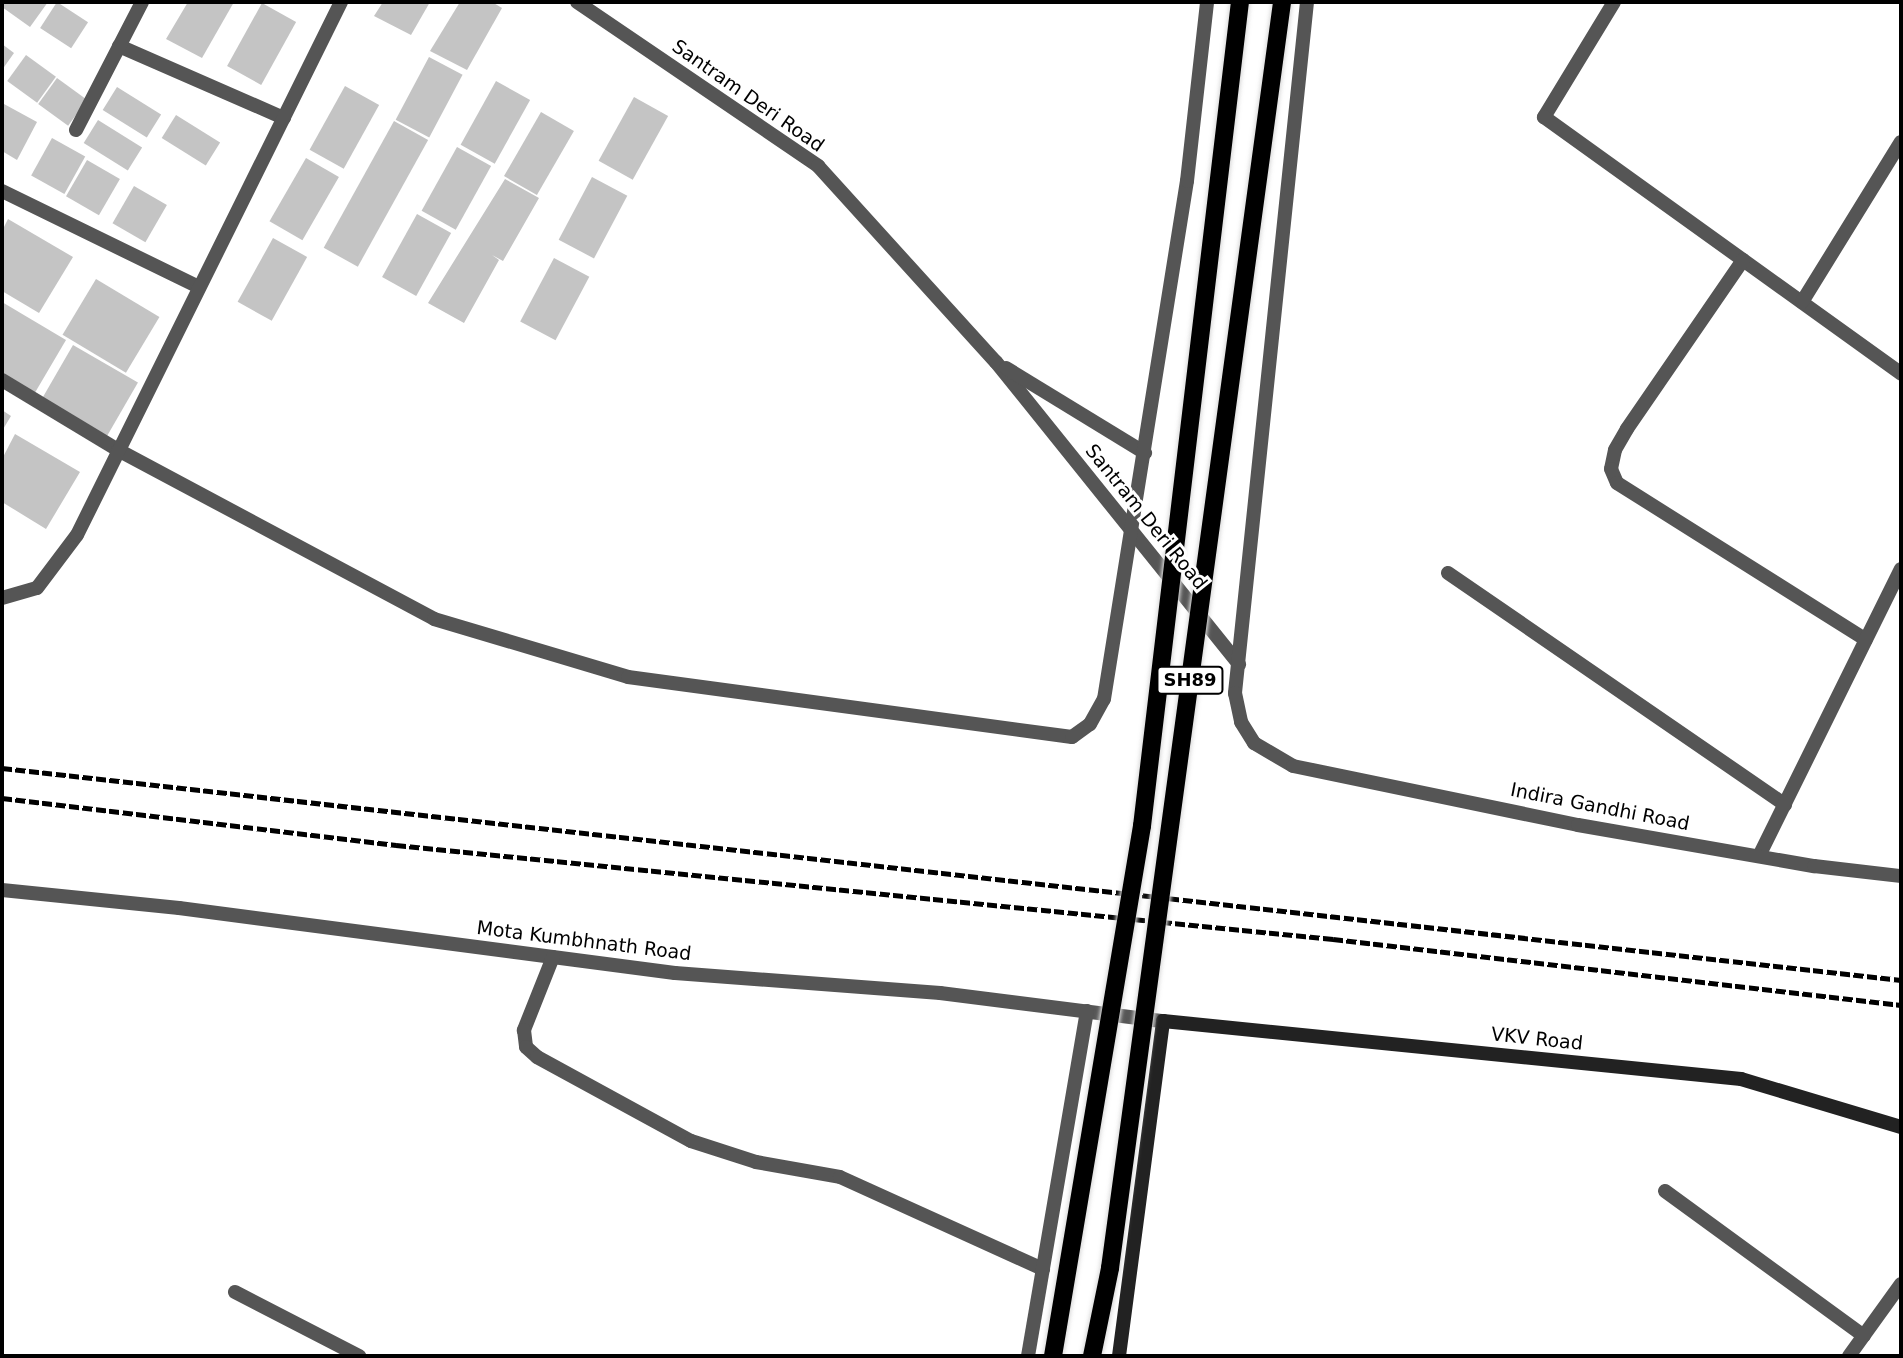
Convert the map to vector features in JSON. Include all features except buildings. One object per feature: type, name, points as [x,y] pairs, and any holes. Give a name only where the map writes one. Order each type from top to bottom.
[{"type":"main road","name":"SH89","points":[[1053,1356],[1142,826],[1240,2]]},
{"type":"main road","name":"SH89","points":[[1092,1356],[1110,1268],[1282,2]]},
{"type":"main road","name":"VKV Road","points":[[1163,1021],[1741,1079],[1901,1127]]},
{"type":"main road","points":[[1119,1356],[1163,1021]]},
{"type":"street","points":[[76,130],[142,2]]},
{"type":"street","points":[[2,598],[12,599],[37,588],[55,570],[77,535],[341,2]]},
{"type":"street","name":"Santram Deri Road","points":[[577,2],[817,166],[996,362],[1238,664]]},
{"type":"street","points":[[2,380],[118,450],[435,618],[628,677],[1072,737],[1090,724],[1104,699],[1129,526],[1145,453],[1187,181],[1207,2]]},
{"type":"street","name":"Indira Gandhi Road","points":[[1307,2],[1238,664],[1236,693],[1241,722],[1254,743],[1293,766],[1759,856],[1901,876]]},
{"type":"street","points":[[1614,2],[1544,117],[1901,374]]},
{"type":"street","points":[[119,46],[284,118]]},
{"type":"street","points":[[1802,302],[1901,142]]},
{"type":"street","points":[[2,191],[199,287]]},
{"type":"street","points":[[1743,260],[1627,429],[1615,450],[1611,469],[1617,483],[1866,640]]},
{"type":"street","name":"Santram Deri Road","points":[[996,362],[1145,453]]},
{"type":"street","points":[[1759,856],[1866,640],[1896,591],[1901,569]]},
{"type":"street","points":[[1448,573],[1785,805]]},
{"type":"street","name":"Mota Kumbhnath Road","points":[[2,890],[675,973],[802,979],[1163,1021]]},
{"type":"street","points":[[554,957],[524,1030],[526,1047],[537,1057],[691,1140],[755,1162],[840,1177],[1043,1269]]},
{"type":"street","points":[[1028,1356],[1087,1011]]},
{"type":"street","points":[[1665,1191],[1864,1336]]},
{"type":"street","points":[[1849,1356],[1901,1284]]},
{"type":"street","points":[[235,1292],[359,1356]]},
{"type":"railway","points":[[2,768],[1901,980]]},
{"type":"railway","points":[[2,798],[396,845],[1333,939],[1901,1005]]}]
